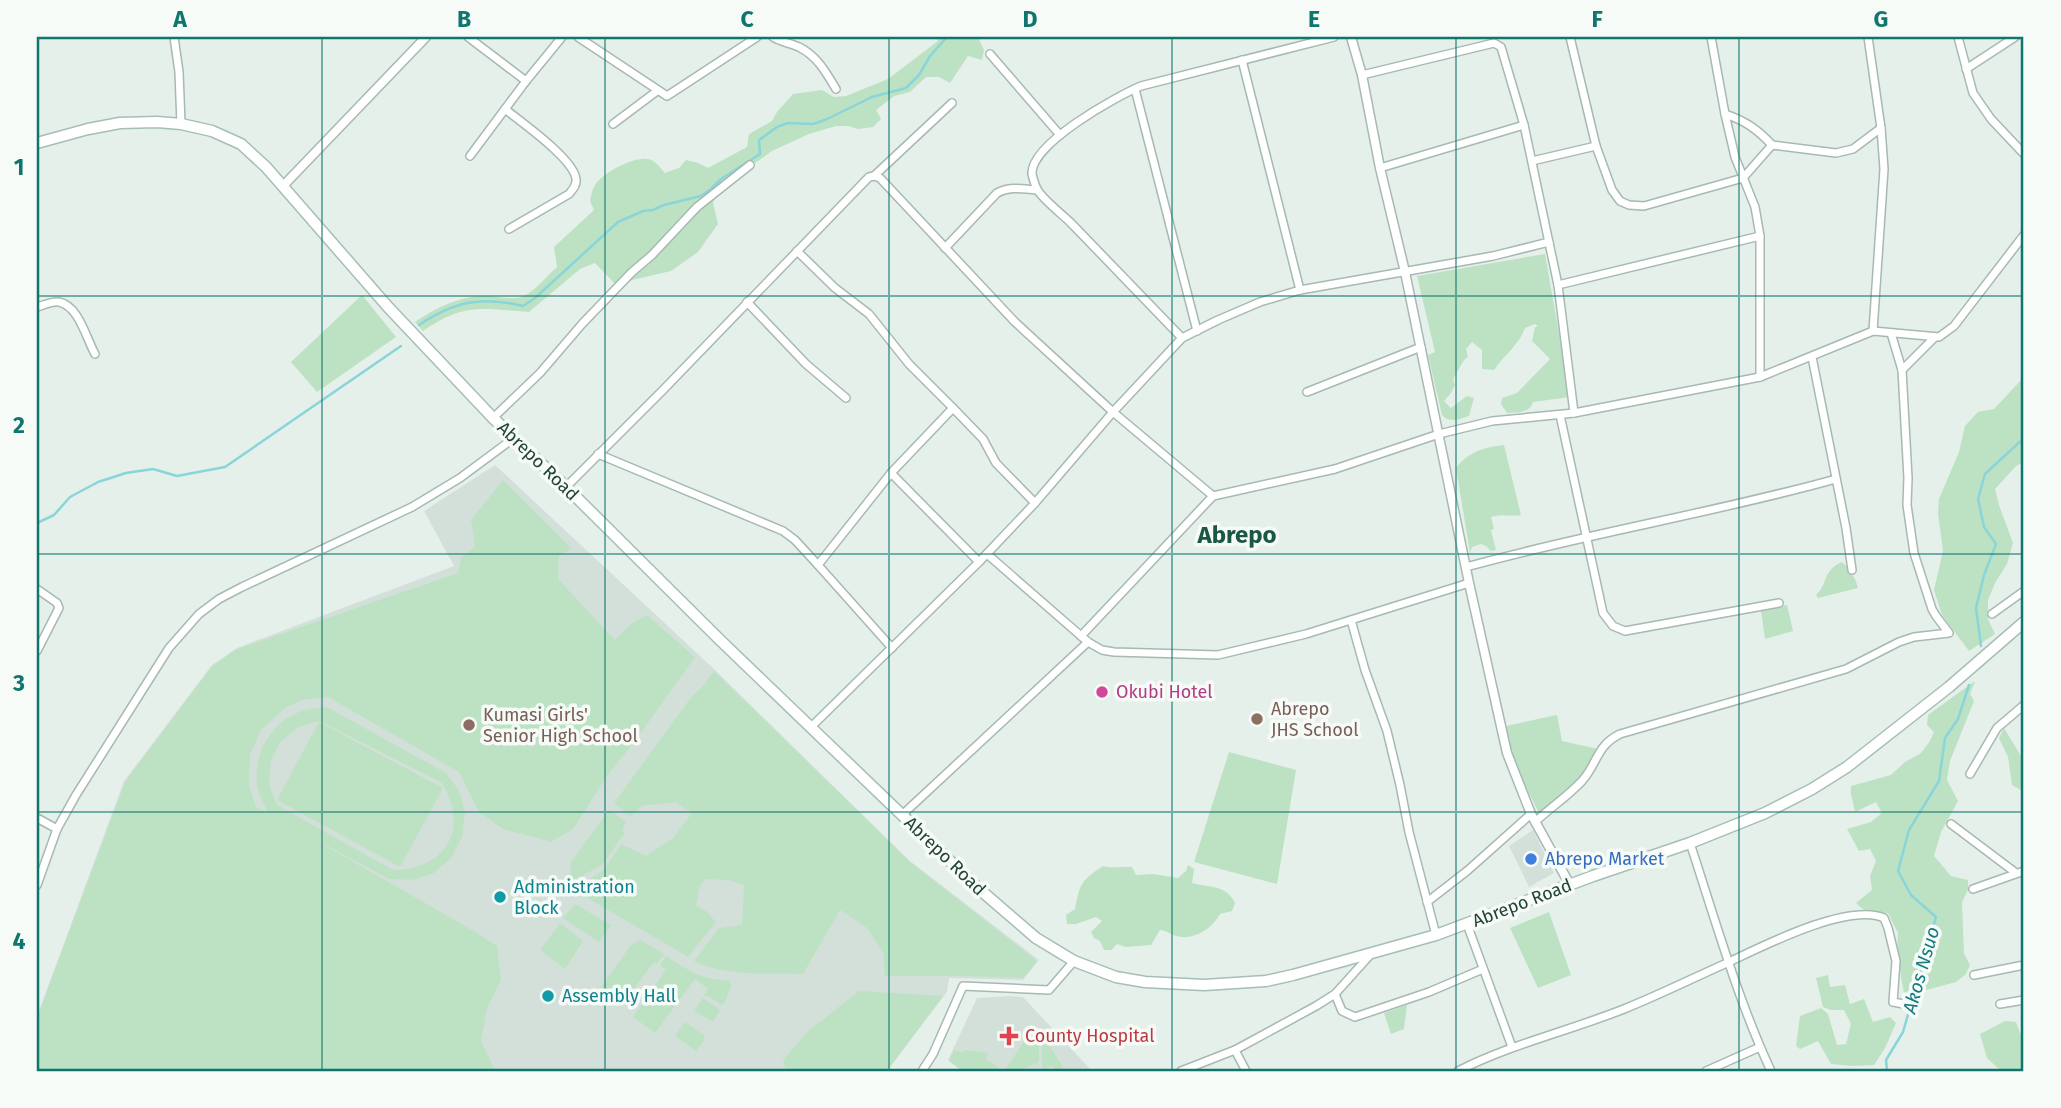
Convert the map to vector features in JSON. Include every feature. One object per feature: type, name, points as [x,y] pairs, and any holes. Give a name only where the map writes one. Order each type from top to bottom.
[{"type":"main road","name":"Abrepo Road","points":[[37,142],[120,123],[157,122],[212,131],[241,144],[283,186],[388,307],[493,418],[902,815],[1036,938],[1074,961],[1108,974],[1145,982],[1204,985],[1266,981],[1436,935],[1690,842],[1765,813],[1847,767],[1949,687],[2024,622]]},
{"type":"street","points":[[174,37],[179,72],[181,124]]},
{"type":"street","points":[[283,186],[426,37]]},
{"type":"street","points":[[468,37],[526,81]]},
{"type":"street","points":[[471,156],[562,37]]},
{"type":"street","points":[[578,37],[663,95],[671,96],[757,37]]},
{"type":"street","points":[[772,37],[813,56],[824,68],[836,89]]},
{"type":"street","points":[[790,44],[798,37]]},
{"type":"street","points":[[1182,338],[1037,190],[1032,173],[1033,164],[1039,154],[1060,135],[1127,92],[1334,37]]},
{"type":"street","points":[[1351,37],[1362,75],[1380,168],[1405,272],[1507,753],[1533,818],[1570,885]]},
{"type":"street","points":[[1570,37],[1596,146],[1612,190],[1620,201],[1644,206],[1743,178],[1772,145]]},
{"type":"street","points":[[1711,37],[1735,157],[1755,207],[1760,236],[1760,377]]},
{"type":"street","points":[[1868,37],[1884,169],[1873,331]]},
{"type":"street","points":[[1958,37],[1973,93],[1991,119],[2024,154]]},
{"type":"street","points":[[1966,69],[2015,37]]},
{"type":"street","points":[[1362,75],[1494,43],[1501,47],[1524,125],[1558,285],[1574,413]]},
{"type":"street","points":[[990,54],[1060,135]]},
{"type":"street","points":[[1242,60],[1300,290]]},
{"type":"street","points":[[1135,89],[1197,331]]},
{"type":"street","points":[[613,124],[657,91]]},
{"type":"street","points":[[566,486],[869,177],[874,176],[952,103]]},
{"type":"street","points":[[505,109],[560,153],[576,178],[575,186],[569,194],[509,229]]},
{"type":"street","points":[[1725,114],[1745,121],[1772,145],[1836,153],[1853,149],[1881,128]]},
{"type":"street","points":[[1380,168],[1524,125]]},
{"type":"street","points":[[1532,161],[1596,146]]},
{"type":"street","points":[[493,418],[540,373],[632,272],[697,207],[750,165]]},
{"type":"street","points":[[874,176],[880,178],[1015,322],[1113,412],[1213,496]]},
{"type":"street","points":[[945,248],[997,193],[1004,189],[1037,190]]},
{"type":"street","points":[[1902,370],[1934,338],[1954,326],[2024,234]]},
{"type":"street","points":[[1558,285],[1760,236]]},
{"type":"street","points":[[811,727],[987,554],[1182,338],[1260,302],[1300,290],[1493,256],[1549,242]]},
{"type":"street","points":[[797,251],[835,288],[869,314],[909,364],[983,439],[996,463],[1035,503]]},
{"type":"street","points":[[747,302],[806,364],[846,398]]},
{"type":"street","points":[[37,307],[62,303],[76,313],[95,354]]},
{"type":"street","points":[[902,815],[1084,639],[1213,496],[1335,469],[1439,434],[1492,421],[1574,413],[1760,377],[1873,331],[1934,338]]},
{"type":"street","points":[[1427,902],[1581,781],[1608,740],[1620,734],[1846,669],[1914,637],[1949,633],[1932,609],[1914,553],[1907,505],[1902,370],[1891,333]]},
{"type":"street","points":[[1307,392],[1421,347]]},
{"type":"street","points":[[1812,357],[1852,570]]},
{"type":"street","points":[[818,565],[891,472],[953,408]]},
{"type":"street","points":[[1560,415],[1603,613],[1613,626],[1625,631],[1779,603]]},
{"type":"street","points":[[37,885],[57,829],[76,794],[169,648],[199,614],[242,587],[412,507],[460,478],[514,439]]},
{"type":"street","points":[[598,454],[783,531],[795,540],[892,648]]},
{"type":"street","points":[[891,472],[979,562]]},
{"type":"street","points":[[1466,568],[1528,550],[1791,492],[1836,479]]},
{"type":"street","points":[[987,554],[1084,639],[1102,650],[1114,652],[1218,655],[1234,653],[1306,634],[1469,583]]},
{"type":"street","points":[[37,589],[57,603],[59,608],[37,651]]},
{"type":"street","points":[[1992,614],[2024,591]]},
{"type":"street","points":[[1351,620],[1365,670],[1387,731],[1409,832],[1436,935]]},
{"type":"street","points":[[1970,775],[1997,728],[2024,705]]},
{"type":"street","points":[[37,818],[57,829]]},
{"type":"street","points":[[1951,824],[2020,872]]},
{"type":"street","points":[[1690,842],[1728,962],[1771,1071]]},
{"type":"street","points":[[1973,889],[2020,872]]},
{"type":"street","points":[[1458,1071],[1468,1069],[1512,1047],[1623,1009],[1767,942],[1848,916],[1868,914],[1884,918],[1896,961],[1893,1002],[1904,1004]]},
{"type":"street","points":[[1467,924],[1512,1047]]},
{"type":"street","points":[[1181,1071],[1235,1050],[1316,1006],[1335,994],[1371,954]]},
{"type":"street","points":[[922,1071],[933,1054],[964,986],[1049,990],[1074,961]]},
{"type":"street","points":[[1974,975],[2024,965]]},
{"type":"street","points":[[1335,994],[1342,1011],[1355,1017],[1429,992],[1483,969]]},
{"type":"street","points":[[2000,1004],[2024,1000]]},
{"type":"street","points":[[1706,1071],[1760,1047]]},
{"type":"street","points":[[1235,1050],[1245,1071]]},
{"type":"shaded area","name":"Kumasi Girls' Senior High School","points":[[495,465],[714,669],[910,861],[1039,960],[1023,980],[949,978],[947,992],[887,1071],[37,1071],[37,1016],[124,781],[212,665],[237,648],[454,566],[424,511]]},
{"type":"shaded area","name":"Abrepo Market","points":[[1533,830],[1554,873],[1529,887],[1509,846]]},
{"type":"shaded area","name":"County Hospital","points":[[1023,997],[1092,1071],[962,1071],[948,1060],[977,998]]},
{"type":"green space","points":[[935,37],[978,37],[984,50],[982,60],[968,56],[950,83],[939,77],[926,77],[910,92],[894,96],[876,110],[881,119],[873,127],[858,129],[836,126],[809,134],[772,151],[717,191],[713,203],[718,224],[698,252],[671,271],[615,284],[595,263],[580,269],[529,312],[486,309],[463,311],[423,331],[415,322],[458,300],[477,296],[515,298],[533,290],[557,267],[554,247],[594,210],[590,201],[594,187],[613,170],[639,159],[654,162],[665,173],[679,168],[686,160],[708,168],[747,147],[749,134],[772,121],[793,94],[822,90],[834,97],[846,96],[888,79],[938,41]]},
{"type":"green space","points":[[1545,254],[1570,397],[1533,402],[1526,410],[1515,413],[1507,413],[1501,404],[1502,398],[1517,393],[1550,359],[1532,341],[1535,327],[1538,326],[1535,324],[1525,328],[1494,370],[1482,369],[1482,350],[1472,342],[1466,349],[1468,357],[1453,379],[1455,385],[1444,401],[1451,408],[1467,396],[1474,398],[1469,416],[1455,420],[1445,418],[1442,415],[1428,355],[1435,352],[1417,276]]},
{"type":"green space","points":[[362,295],[396,337],[317,392],[291,362]]},
{"type":"green space","points":[[2024,377],[2024,462],[2016,466],[1995,489],[2013,543],[2007,564],[1988,600],[1988,619],[1995,634],[1969,651],[1942,615],[1934,590],[1943,551],[1939,499],[1959,452],[1965,426],[1978,412],[1994,409]]},
{"type":"green space","points":[[1504,445],[1521,515],[1491,517],[1496,550],[1491,551],[1481,544],[1472,547],[1470,553],[1456,468],[1477,451]]},
{"type":"green space","points":[[503,480],[572,549],[559,555],[558,579],[615,640],[632,623],[647,615],[695,657],[607,776],[573,829],[551,842],[503,829],[479,812],[459,772],[328,697],[302,700],[285,708],[261,730],[250,755],[249,785],[256,807],[268,813],[260,796],[257,780],[257,767],[265,742],[282,722],[293,715],[308,709],[327,707],[446,773],[460,792],[465,814],[462,837],[451,858],[434,873],[412,880],[389,879],[305,834],[497,946],[501,980],[487,1009],[481,1041],[495,1070],[37,1071],[37,1018],[125,782],[212,666],[237,649],[458,573],[461,557],[475,546],[471,520]],"holes":[[[319,721],[442,783],[450,800],[453,816],[453,830],[448,843],[439,854],[427,862],[412,868],[393,870],[277,805],[269,784],[271,761],[281,741],[299,727]]]},
{"type":"green space","points":[[1842,562],[1852,573],[1858,588],[1818,598],[1816,595],[1828,573]]},
{"type":"green space","points":[[1787,605],[1793,631],[1765,639],[1761,611]]},
{"type":"green space","points":[[714,671],[910,862],[1037,961],[1023,978],[885,976],[883,952],[867,928],[840,910],[803,974],[719,970],[694,961],[719,928],[742,925],[744,885],[728,880],[706,879],[700,885],[696,906],[706,911],[716,922],[688,957],[577,892],[575,888],[604,870],[621,844],[646,856],[673,838],[692,813],[676,802],[642,806],[630,816],[614,803],[692,696]]},
{"type":"green space","points":[[1975,681],[1970,694],[1974,701],[1950,761],[1947,780],[1958,801],[1941,832],[1934,856],[1951,876],[1968,880],[1968,890],[1962,902],[1964,954],[1970,965],[1966,974],[1956,982],[1926,990],[1919,1000],[1905,1000],[1897,952],[1898,933],[1888,913],[1867,911],[1856,903],[1872,890],[1870,876],[1876,861],[1870,849],[1859,851],[1847,829],[1871,822],[1882,813],[1876,802],[1855,812],[1851,786],[1891,775],[1905,762],[1921,753],[1934,732],[1927,725],[1928,715]]},
{"type":"green space","points":[[1557,715],[1562,741],[1598,749],[1584,774],[1568,792],[1539,813],[1514,760],[1506,726]]},
{"type":"green space","points":[[319,722],[443,788],[400,867],[277,800]]},
{"type":"green space","points":[[2004,728],[2024,761],[2024,792],[2012,785],[2008,757],[1999,738]]},
{"type":"green space","points":[[1229,752],[1296,770],[1277,884],[1194,862]]},
{"type":"green space","points":[[609,810],[626,822],[622,830],[625,833],[601,866],[570,882],[571,862]]},
{"type":"green space","points":[[1188,865],[1194,869],[1192,883],[1222,890],[1235,903],[1232,911],[1220,914],[1212,924],[1195,935],[1182,937],[1160,930],[1151,945],[1126,947],[1117,944],[1111,950],[1104,950],[1091,932],[1102,921],[1096,917],[1076,924],[1067,924],[1066,915],[1075,909],[1083,883],[1103,866],[1132,867],[1136,875],[1153,874],[1178,878]]},
{"type":"green space","points":[[575,904],[611,925],[599,942],[563,918]]},
{"type":"green space","points":[[1549,912],[1571,975],[1538,988],[1510,928]]},
{"type":"green space","points":[[560,923],[583,941],[565,969],[540,950]]},
{"type":"green space","points":[[640,940],[664,954],[657,964],[654,962],[621,1006],[599,990],[631,945]]},
{"type":"green space","points":[[666,956],[700,975],[730,981],[731,987],[724,1004],[721,1005],[704,996],[708,989],[695,979],[655,1033],[633,1017],[666,970],[660,965]]},
{"type":"green space","points":[[1828,975],[1830,987],[1845,985],[1850,1004],[1864,999],[1873,1022],[1890,1017],[1896,1023],[1874,1065],[1831,1064],[1818,1041],[1800,1049],[1796,1046],[1800,1016],[1821,1008],[1828,1014],[1837,1045],[1846,1044],[1851,1024],[1844,1010],[1823,1007],[1816,978]]},
{"type":"green space","points":[[859,991],[943,996],[887,1071],[786,1071],[783,1060],[807,1032]]},
{"type":"green space","points":[[703,998],[720,1010],[713,1022],[694,1011]]},
{"type":"green space","points":[[1407,1005],[1404,1029],[1391,1034],[1384,1013]]},
{"type":"green space","points":[[2005,1021],[2016,1022],[2020,1033],[2024,1034],[2024,1071],[2001,1071],[1987,1058],[1980,1034]]},
{"type":"green space","points":[[685,1022],[705,1036],[696,1051],[675,1036]]},
{"type":"green space","points":[[1027,1037],[1039,1041],[1039,1062],[1020,1071],[1004,1071]]},
{"type":"green space","points":[[1047,1042],[1064,1071],[1055,1071],[1051,1066],[1042,1070],[1042,1043]]},
{"type":"green space","points":[[954,1050],[963,1053],[964,1050],[988,1053],[986,1059],[1003,1071],[962,1071],[949,1061]]},
{"type":"waterway","points":[[419,325],[445,310],[469,303],[494,301],[523,306],[618,222],[643,211],[701,196],[721,179],[760,154],[759,140],[777,127],[788,123],[813,124],[872,97],[906,88],[947,37]]},
{"type":"waterway","points":[[37,523],[54,515],[70,497],[98,482],[126,473],[153,469],[177,476],[225,467],[401,346]]},
{"type":"waterway","name":"Akos Nsuo","points":[[1981,646],[1976,608],[1984,575],[1996,544],[1984,527],[1978,499],[1985,474],[2024,438]]},
{"type":"waterway","name":"Akos Nsuo","points":[[1887,1071],[1886,1060],[1903,1032],[1936,917],[1911,895],[1898,871],[1909,830],[1939,781],[1945,738],[1958,719],[1969,685]]},
{"type":"place","name":"Okubi Hotel","points":[[1102,692]]},
{"type":"place","name":"Abrepo JHS School","points":[[1257,719]]},
{"type":"place","name":"Kumasi Girls' Senior High School","points":[[469,725]]},
{"type":"place","name":"Abrepo Market","points":[[1531,859]]},
{"type":"place","name":"Administration Block","points":[[500,897]]},
{"type":"place","name":"Assembly Hall","points":[[548,996]]},
{"type":"place","name":"County Hospital","points":[[1009,1036]]},
{"type":"district","name":"Abrepo","points":[[1237,535]]}]
